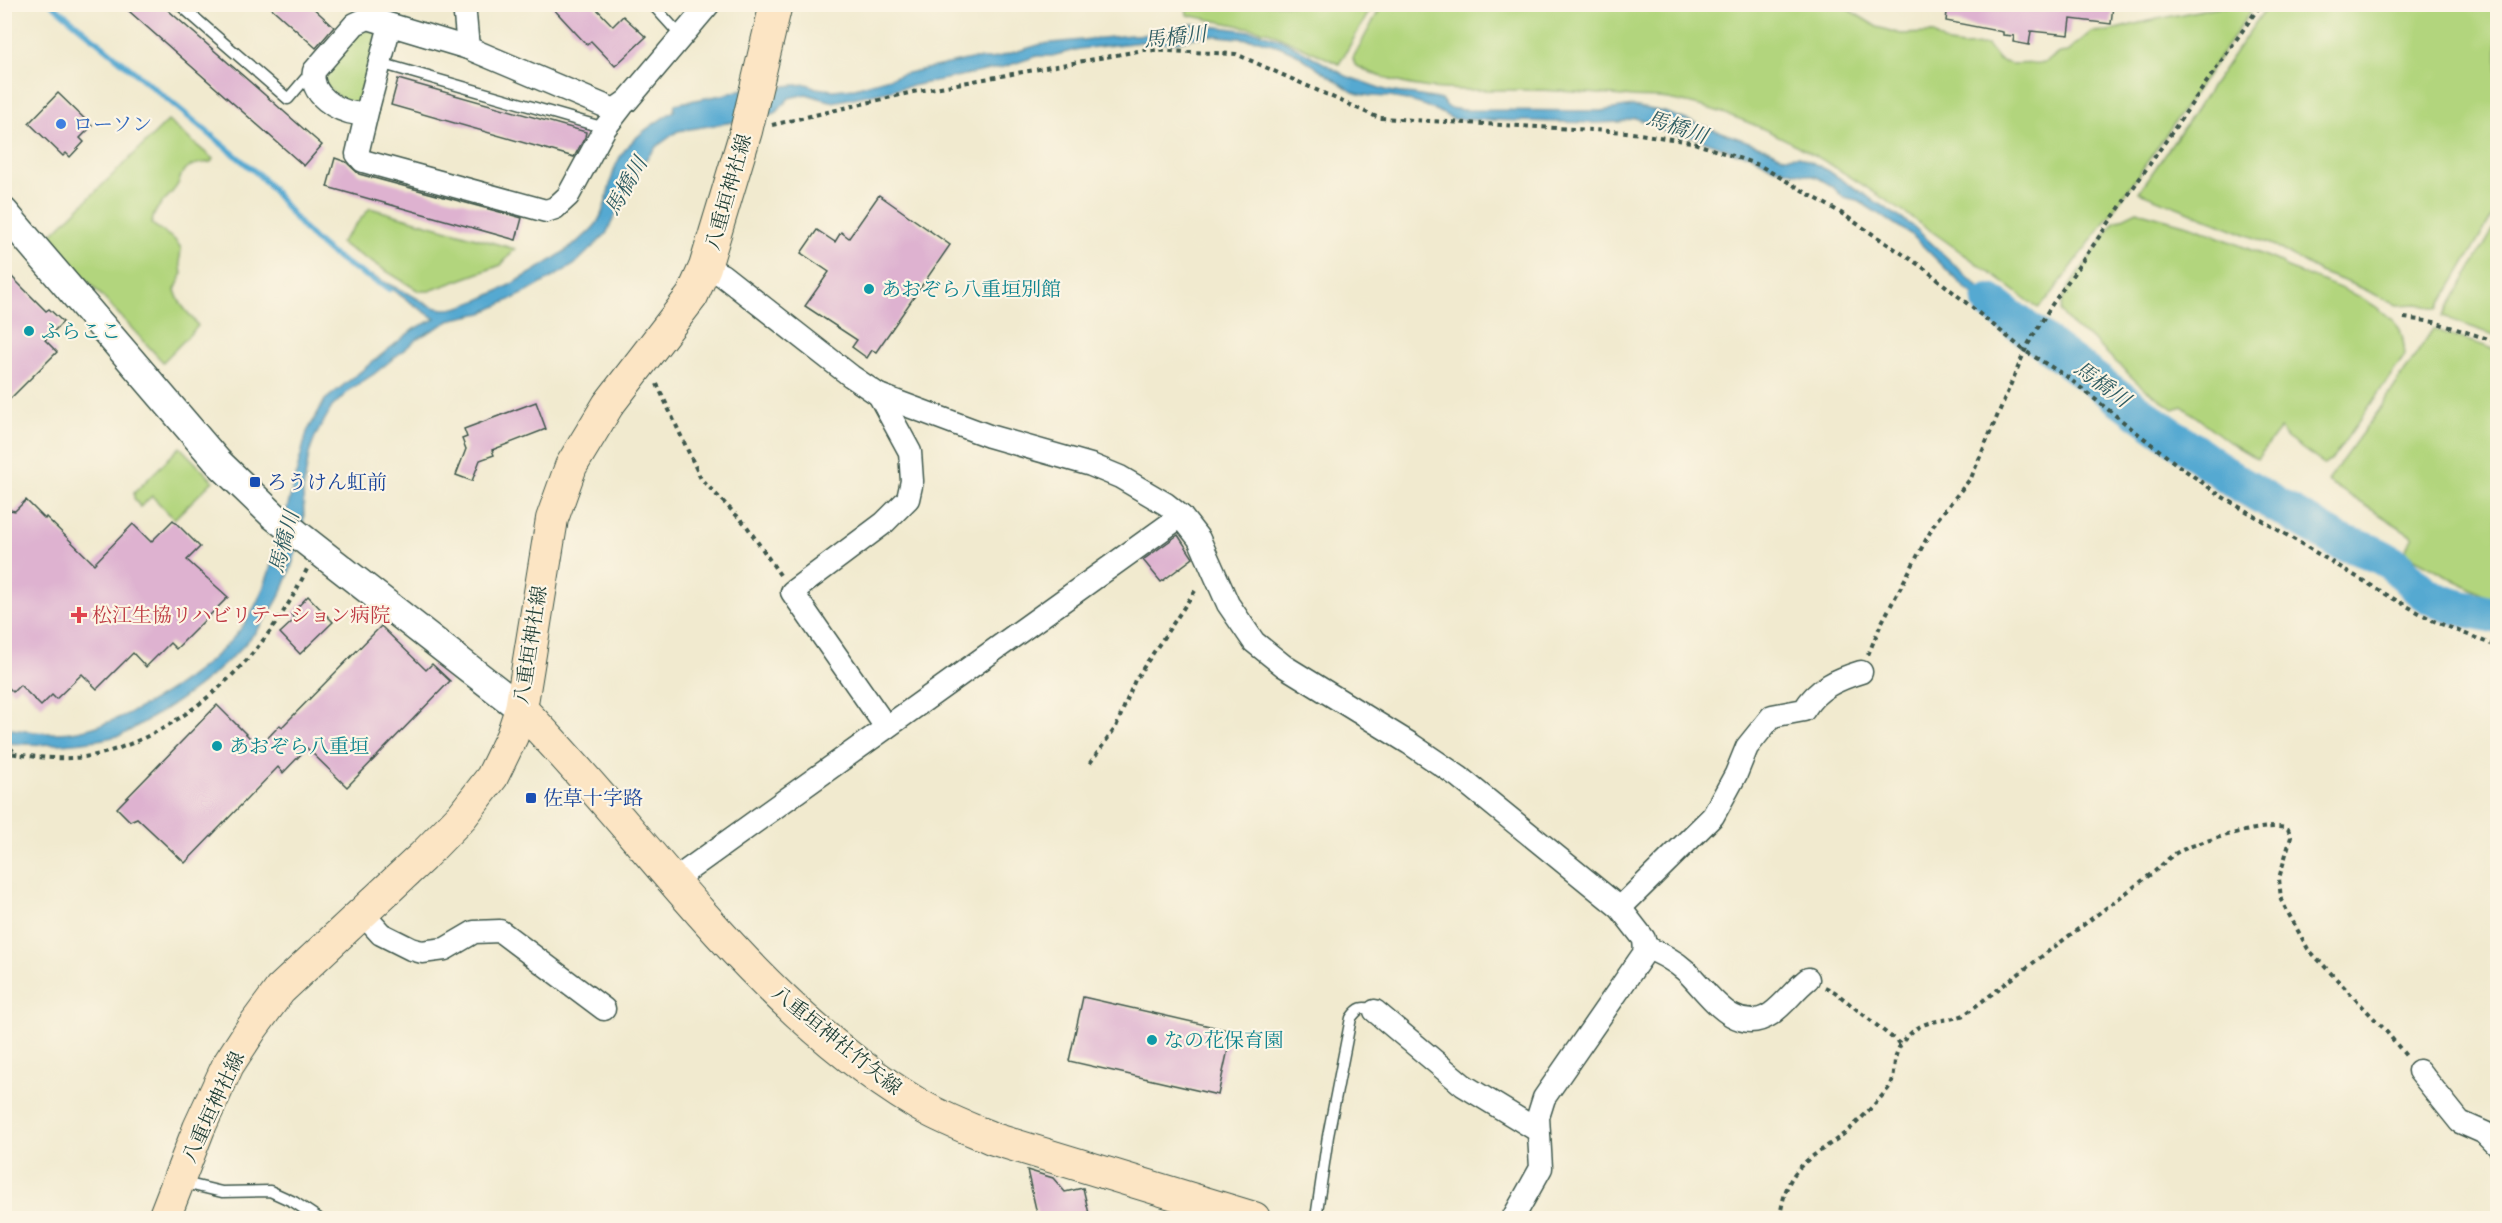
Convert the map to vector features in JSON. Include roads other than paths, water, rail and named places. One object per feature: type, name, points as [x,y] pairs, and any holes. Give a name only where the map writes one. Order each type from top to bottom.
[{"type":"main road","name":"八重垣神社線","points":[[164,1218],[180,1182],[199,1128],[228,1065],[280,990],[422,857],[468,808],[492,777],[512,736],[521,709],[552,519],[571,466],[608,405],[692,296],[705,267],[746,129],[776,4]]},
{"type":"main road","name":"八重垣神社竹矢線","points":[[521,709],[554,743],[747,964],[799,1014],[885,1083],[918,1104],[994,1139],[1254,1218]]},
{"type":"street","points":[[464,4],[468,48]]},
{"type":"street","points":[[390,25],[357,154],[363,161],[546,211],[568,196],[605,128],[709,4]]},
{"type":"street","points":[[368,108],[362,113],[353,113],[329,102],[316,90],[313,75],[317,66],[358,21],[368,18],[468,48],[605,107],[612,109],[622,106]]},
{"type":"street","points":[[4,212],[218,462],[274,516],[521,709]]},
{"type":"street","points":[[705,267],[722,275],[879,395],[989,436],[1091,465],[1146,491],[1182,516],[1199,539],[1228,604],[1254,642],[1284,666],[1410,743],[1459,777],[1620,908],[1644,939],[1647,947],[1644,955],[1544,1098],[1538,1117],[1537,1130],[1541,1168],[1513,1218]]},
{"type":"street","points":[[879,395],[910,452],[912,481],[908,499],[884,523],[792,592],[886,727]]},
{"type":"street","points":[[674,880],[1182,516]]},
{"type":"street","points":[[1620,908],[1713,816],[1748,747],[1772,716],[1804,710],[1811,698],[1838,679],[1861,672]]},
{"type":"street","points":[[362,913],[381,934],[422,951],[445,949],[474,932],[500,931],[604,1009]]},
{"type":"street","points":[[1647,947],[1667,957],[1729,1014],[1745,1021],[1758,1020],[1771,1013],[1808,979]]},
{"type":"street","points":[[1375,1011],[1462,1085],[1537,1130]]},
{"type":"street","points":[[2419,1071],[2460,1122],[2485,1133],[2498,1146]]},
{"type":"lane","points":[[179,4],[288,99],[317,66]]},
{"type":"lane","points":[[652,4],[681,36]]},
{"type":"lane","points":[[380,63],[605,128]]},
{"type":"lane","points":[[1316,1218],[1328,1136],[1351,1018],[1359,1008],[1365,1007],[1375,1011]]},
{"type":"lane","points":[[180,1182],[222,1192],[270,1191],[294,1202],[318,1218]]},
{"type":"water","points":[[1193,24],[1258,32],[1285,41],[1346,76],[1388,91],[1441,100],[1449,108],[1601,111],[1633,106],[1664,112],[1763,147],[1784,157],[1799,156],[1827,170],[1913,226],[1986,294],[2032,329],[2028,335],[1967,290],[1912,235],[1857,200],[1843,197],[1832,186],[1817,177],[1772,167],[1752,155],[1733,152],[1697,138],[1667,133],[1635,118],[1620,122],[1595,123],[1453,119],[1407,100],[1367,96],[1353,92],[1295,53],[1259,40],[1207,35],[1172,43],[1142,42],[1079,49],[1052,56],[1037,56],[1004,67],[833,102],[806,94],[789,98],[777,112],[752,121],[771,93],[785,86],[807,84],[816,88],[833,90],[855,88],[903,74],[971,59],[991,59],[1042,44],[1131,35],[1169,34],[1182,26]]},
{"type":"water","points":[[753,86],[745,120],[678,131],[656,147],[637,170],[606,234],[574,265],[527,292],[482,313],[453,319],[420,337],[374,374],[352,388],[332,407],[315,437],[309,454],[303,491],[304,517],[301,535],[284,521],[307,432],[325,400],[414,329],[435,319],[370,275],[429,305],[444,309],[458,307],[501,290],[549,262],[587,234],[601,216],[614,170],[621,155],[641,133],[674,111],[675,104],[727,94]]},
{"type":"water","points":[[282,524],[300,538],[279,598],[248,640],[197,687],[160,713],[118,736],[62,744],[5,743],[4,728],[60,733],[100,725],[149,703],[198,671],[237,634],[250,615],[265,582]]},
{"type":"waterway","points":[[52,4],[258,174],[305,230],[321,245],[389,289]]},
{"type":"waterway","name":"馬橋川","points":[[1990,302],[2237,482],[2340,542],[2363,549],[2386,560],[2434,599],[2452,606],[2498,616]]},
{"type":"place","name":"ローソン","points":[[61,124]]},
{"type":"place","name":"あおぞら八重垣別館","points":[[869,289]]},
{"type":"place","name":"ふらここ","points":[[29,331]]},
{"type":"place","name":"ろうけん虹前","points":[[255,482]]},
{"type":"place","name":"松江生協リハビリテーション病院","points":[[79,615]]},
{"type":"place","name":"あおぞら八重垣","points":[[217,746]]},
{"type":"place","name":"佐草十字路","points":[[531,798]]},
{"type":"place","name":"なの花保育園","points":[[1152,1040]]}]
